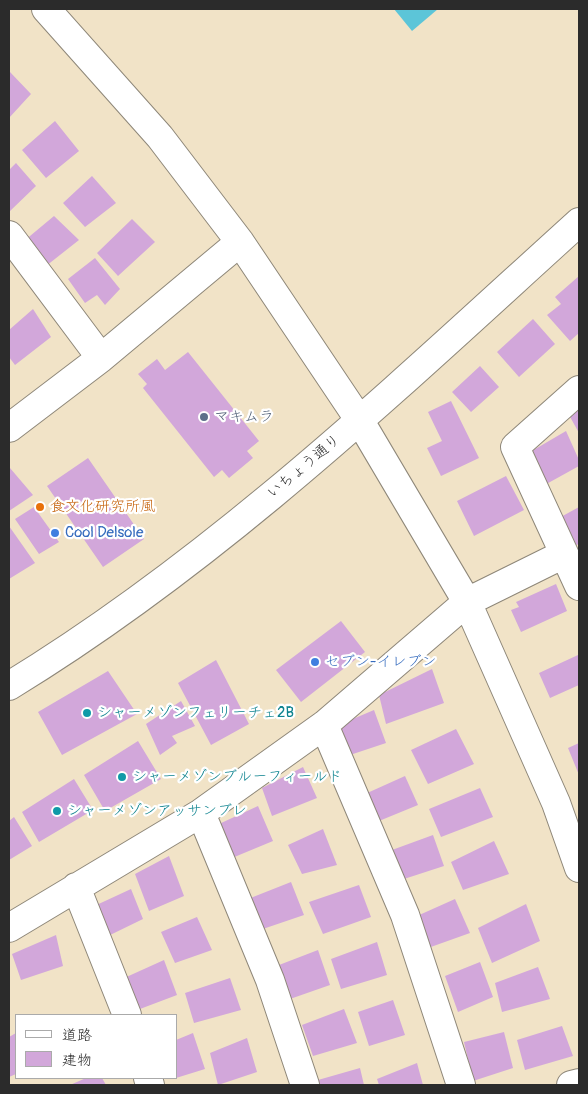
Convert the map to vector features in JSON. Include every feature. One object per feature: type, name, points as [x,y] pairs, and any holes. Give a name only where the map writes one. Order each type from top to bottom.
[{"type":"street","points":[[46,9],[160,137],[240,242],[360,421],[467,602],[556,804],[579,868]]},
{"type":"street","name":"いちょう通り","points":[[9,686],[100,627],[192,559],[360,421],[579,222]]},
{"type":"street","points":[[9,235],[101,358]]},
{"type":"street","points":[[9,428],[101,358],[240,242]]},
{"type":"street","points":[[579,390],[514,447],[579,586]]},
{"type":"street","points":[[9,928],[201,813],[324,725],[467,602],[564,554]]},
{"type":"street","points":[[324,725],[405,914],[461,1085]]},
{"type":"street","points":[[201,813],[270,980],[305,1085]]},
{"type":"street","points":[[76,887],[127,1014]]},
{"type":"street","points":[[572,1085],[579,1083]]},
{"type":"water","points":[[394,9],[438,9],[412,31]]},
{"type":"building","points":[[10,72],[31,94],[9,118],[9,74]]},
{"type":"building","points":[[55,121],[79,151],[46,178],[22,150]]},
{"type":"building","points":[[16,163],[36,186],[9,212],[9,170]]},
{"type":"building","points":[[92,176],[116,203],[85,227],[63,203]]},
{"type":"building","points":[[54,216],[79,240],[46,266],[24,241]]},
{"type":"building","points":[[132,219],[155,242],[118,276],[97,253]]},
{"type":"building","points":[[95,258],[120,289],[105,305],[97,295],[85,303],[68,279]]},
{"type":"building","points":[[579,276],[579,333],[570,341],[547,315],[561,304],[555,297]]},
{"type":"building","points":[[33,309],[51,337],[15,365],[9,357],[9,330]]},
{"type":"building","points":[[533,319],[555,344],[519,377],[497,352]]},
{"type":"building","points":[[188,352],[259,441],[247,451],[253,458],[229,478],[222,470],[214,477],[143,388],[147,384],[138,374],[157,359],[165,370]]},
{"type":"building","points":[[480,366],[499,387],[471,412],[452,392]]},
{"type":"building","points":[[451,401],[479,458],[441,476],[427,448],[442,441],[428,412]]},
{"type":"building","points":[[579,410],[579,433],[569,415]]},
{"type":"building","points":[[566,431],[579,460],[579,466],[541,487],[525,455]]},
{"type":"building","points":[[88,458],[144,539],[103,567],[47,486]]},
{"type":"building","points":[[9,469],[33,495],[9,511]]},
{"type":"building","points":[[506,476],[524,510],[474,536],[457,501]]},
{"type":"building","points":[[34,507],[59,542],[39,554],[15,519]]},
{"type":"building","points":[[579,507],[579,544],[571,547],[559,518]]},
{"type":"building","points":[[9,526],[35,563],[9,579]]},
{"type":"building","points":[[556,584],[567,611],[521,632],[511,610],[519,607],[516,602]]},
{"type":"building","points":[[341,621],[365,652],[301,702],[276,670]]},
{"type":"building","points":[[578,655],[579,685],[550,698],[539,673]]},
{"type":"building","points":[[216,660],[249,724],[211,745],[178,683]]},
{"type":"building","points":[[432,669],[444,703],[386,724],[379,695]]},
{"type":"building","name":"シャーメゾンフェリーチェ2B","points":[[108,671],[137,714],[62,755],[38,712]]},
{"type":"building","points":[[181,701],[195,726],[172,736],[177,743],[160,755],[146,724]]},
{"type":"building","points":[[374,710],[386,743],[347,756],[334,727]]},
{"type":"building","points":[[456,729],[474,764],[428,784],[411,750]]},
{"type":"building","name":"シャーメゾンブルーフィールド","points":[[138,741],[161,779],[105,811],[84,775]]},
{"type":"building","points":[[579,743],[579,775],[568,748]]},
{"type":"building","points":[[303,767],[317,798],[272,816],[262,788]]},
{"type":"building","points":[[405,776],[418,805],[379,821],[365,794]]},
{"type":"building","name":"シャーメゾンアッサンブレ","points":[[74,779],[93,810],[39,842],[22,812]]},
{"type":"building","points":[[480,788],[493,817],[441,837],[429,809]]},
{"type":"building","points":[[258,806],[273,841],[232,858],[219,824]]},
{"type":"building","points":[[14,817],[32,846],[9,860],[9,821]]},
{"type":"building","points":[[323,829],[337,865],[302,874],[288,845]]},
{"type":"building","points":[[433,835],[444,866],[404,879],[392,850]]},
{"type":"building","points":[[494,841],[509,874],[463,890],[451,862]]},
{"type":"building","points":[[169,856],[184,896],[149,911],[135,874]]},
{"type":"building","points":[[291,882],[304,915],[257,931],[248,899]]},
{"type":"building","points":[[359,885],[371,917],[323,934],[309,902]]},
{"type":"building","points":[[131,889],[143,919],[106,937],[90,908]]},
{"type":"building","points":[[455,899],[470,933],[428,948],[417,916]]},
{"type":"building","points":[[526,904],[540,941],[492,963],[478,928]]},
{"type":"building","points":[[197,917],[212,950],[175,963],[161,932]]},
{"type":"building","points":[[56,935],[63,966],[21,980],[12,954]]},
{"type":"building","points":[[377,942],[387,975],[341,989],[331,959]]},
{"type":"building","points":[[318,950],[330,985],[290,999],[279,965]]},
{"type":"building","points":[[164,960],[177,995],[132,1012],[122,979]]},
{"type":"building","points":[[480,962],[493,997],[458,1012],[445,976]]},
{"type":"building","points":[[538,967],[550,999],[502,1012],[495,983]]},
{"type":"building","points":[[230,978],[241,1010],[194,1023],[185,993]]},
{"type":"building","points":[[393,1000],[405,1035],[369,1046],[358,1012]]},
{"type":"building","points":[[344,1009],[357,1043],[313,1056],[302,1025]]},
{"type":"building","points":[[562,1026],[573,1056],[525,1070],[517,1040]]},
{"type":"building","points":[[504,1032],[513,1068],[473,1081],[464,1042]]},
{"type":"building","points":[[193,1033],[205,1069],[178,1077],[178,1039]]},
{"type":"building","points":[[15,1034],[15,1074],[9,1077],[9,1037]]},
{"type":"building","points":[[247,1038],[257,1072],[218,1085],[210,1053]]},
{"type":"building","points":[[417,1063],[423,1085],[379,1085],[377,1079]]},
{"type":"building","points":[[360,1068],[364,1085],[319,1085],[318,1080]]},
{"type":"building","points":[[84,1079],[103,1079],[106,1085],[70,1085]]},
{"type":"place","name":"マキムラ","points":[[204,417]]},
{"type":"place","name":"食文化研究所風","points":[[40,507]]},
{"type":"place","name":"Cool Delsole","points":[[55,533]]},
{"type":"place","name":"セブン-イレブン","points":[[315,662]]},
{"type":"place","name":"シャーメゾンフェリーチェ2B","points":[[87,713]]},
{"type":"place","name":"シャーメゾンブルーフィールド","points":[[122,777]]},
{"type":"place","name":"シャーメゾンアッサンブレ","points":[[57,811]]}]
